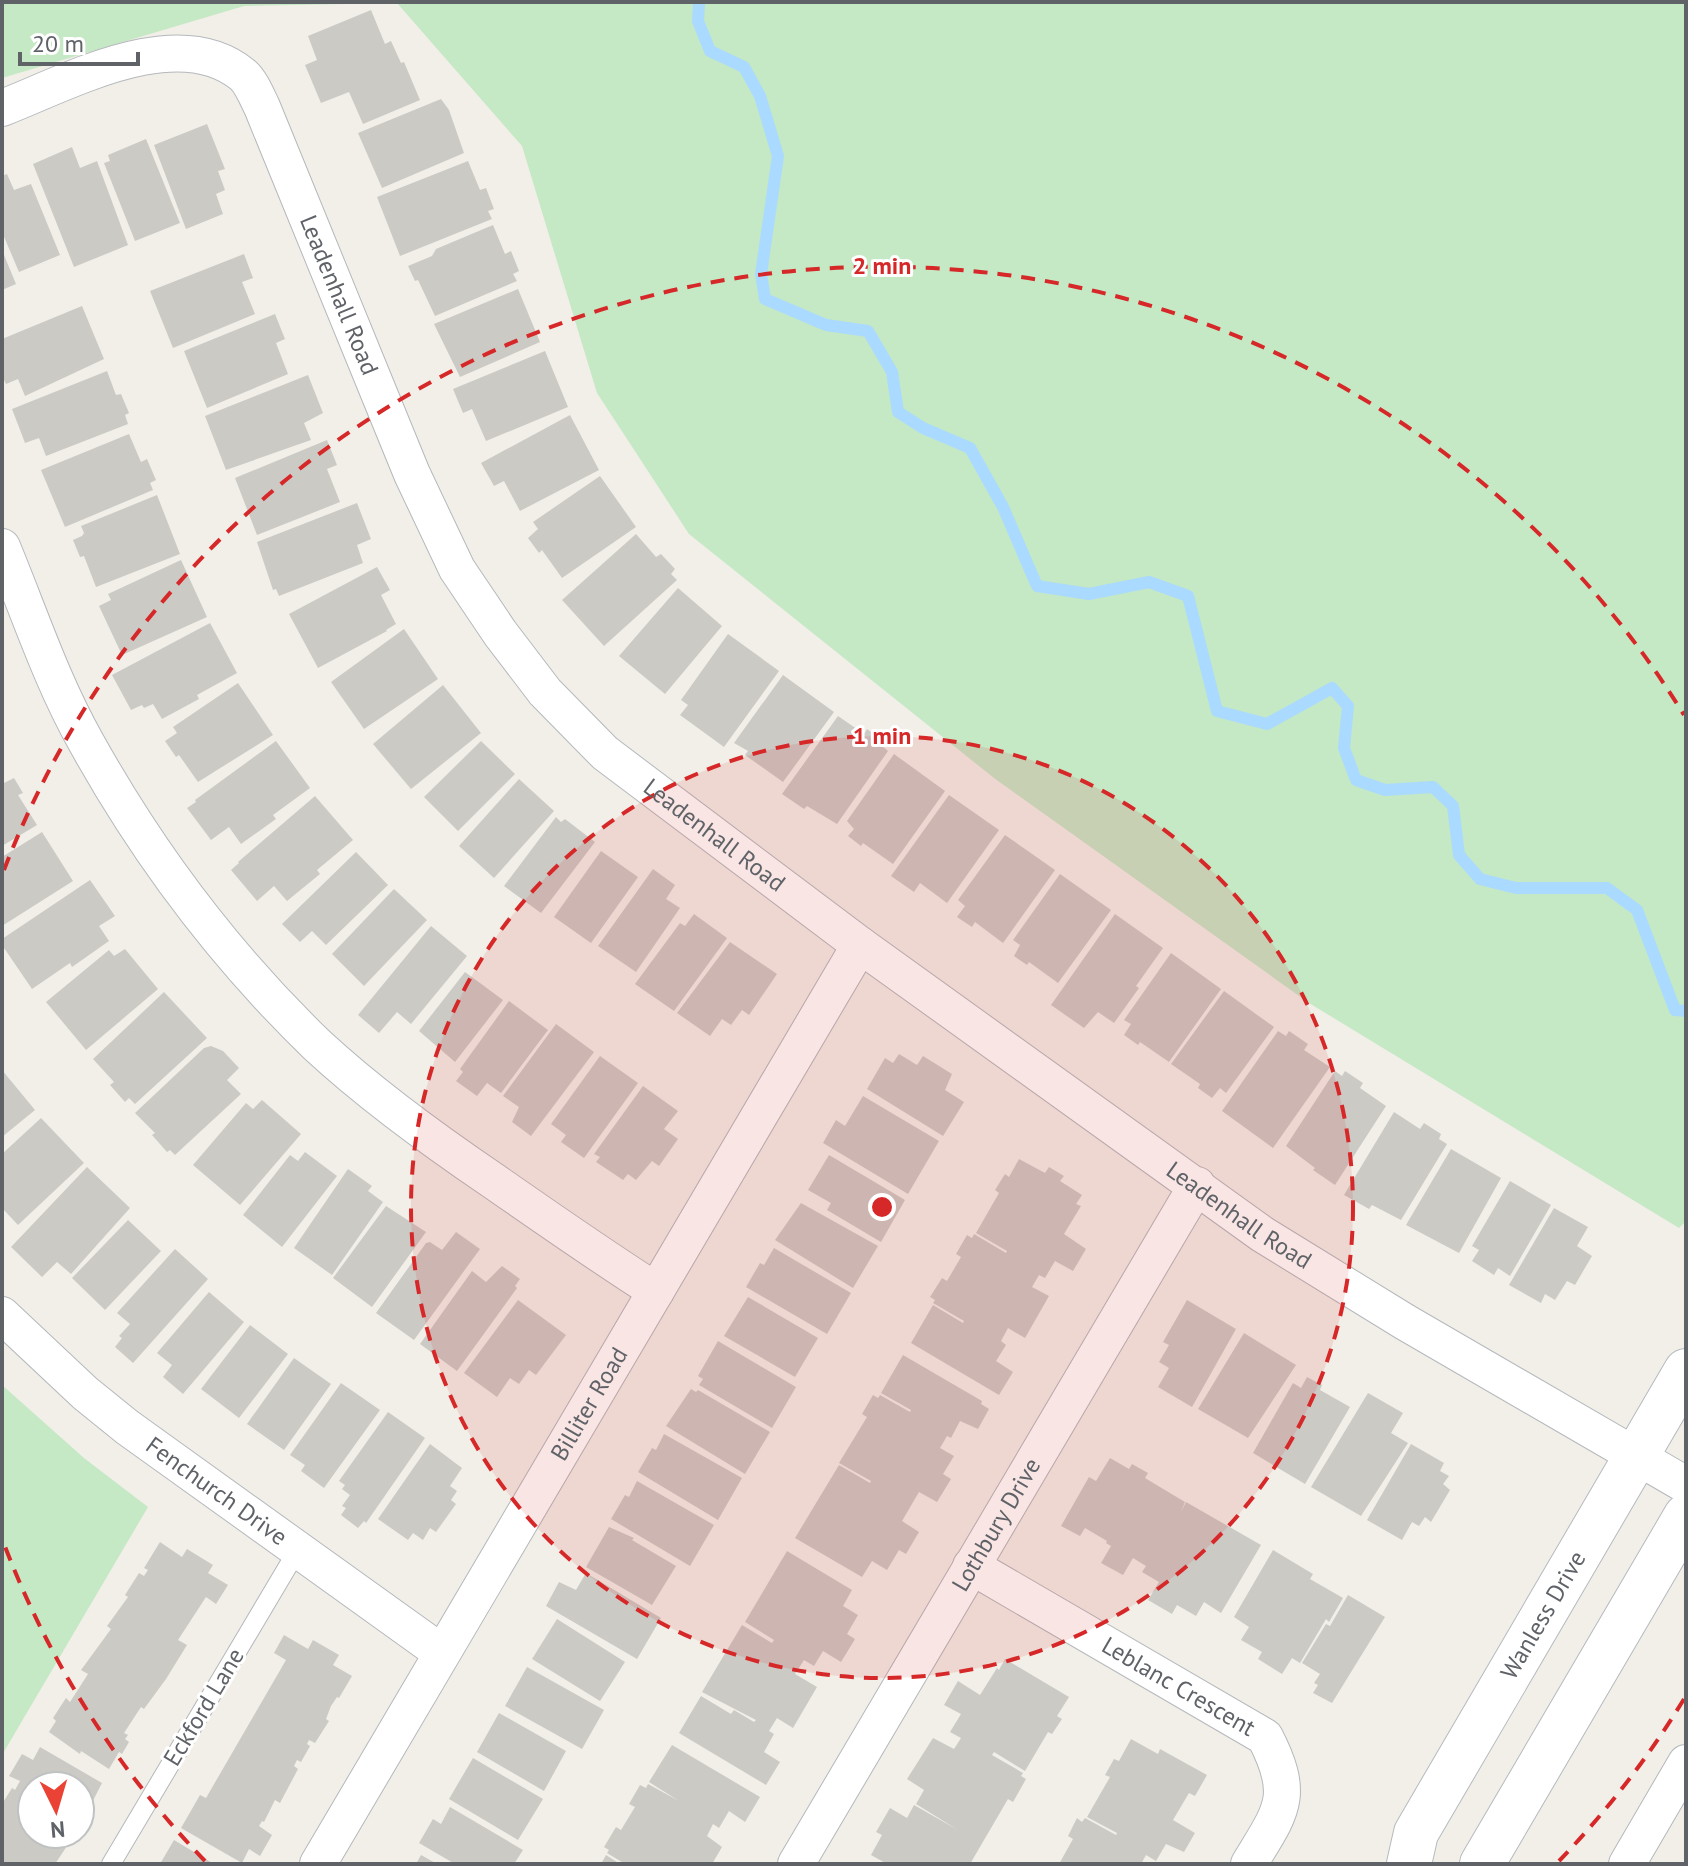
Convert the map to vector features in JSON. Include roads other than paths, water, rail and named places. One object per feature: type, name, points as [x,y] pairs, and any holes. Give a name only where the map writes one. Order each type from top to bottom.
[{"type":"main road","name":"Wanless Drive","points":[[1409,1864],[1416,1833],[1686,1371]]},
{"type":"main road","points":[[1482,1864],[1686,1516]]},
{"type":"street","name":"Leadenhall Road","points":[[2,108],[127,60],[175,53],[208,55],[244,76],[262,107],[412,474],[457,569],[545,692],[605,753],[860,945],[1275,1242],[1405,1322],[1686,1485]]},
{"type":"street","points":[[2,547],[52,671],[85,741],[122,803],[180,888],[240,962],[317,1044],[374,1094],[604,1259],[656,1291]]},
{"type":"street","name":"Billiter Road","points":[[318,1864],[860,945]]},
{"type":"street","name":"Lothbury Drive","points":[[796,1864],[1197,1185]]},
{"type":"street","name":"Fenchurch Drive","points":[[2,1315],[85,1393],[127,1427],[442,1653]]},
{"type":"street","name":"Leblanc Crescent","points":[[971,1566],[1265,1737],[1282,1777],[1283,1796],[1278,1814],[1249,1864]]},
{"type":"street","points":[[1627,1864],[1686,1763]]},
{"type":"lane","name":"Eckford Lane","points":[[111,1864],[297,1551]]},
{"type":"waterway","points":[[699,2],[698,21],[710,51],[744,67],[760,96],[778,156],[761,274],[765,299],[826,325],[868,331],[892,372],[898,412],[923,428],[970,448],[1003,507],[1037,586],[1089,594],[1149,582],[1188,596],[1217,711],[1267,724],[1332,688],[1348,706],[1344,748],[1356,780],[1385,790],[1433,787],[1453,806],[1459,855],[1480,879],[1516,888],[1607,888],[1637,910],[1675,1010],[1686,1011]]}]
